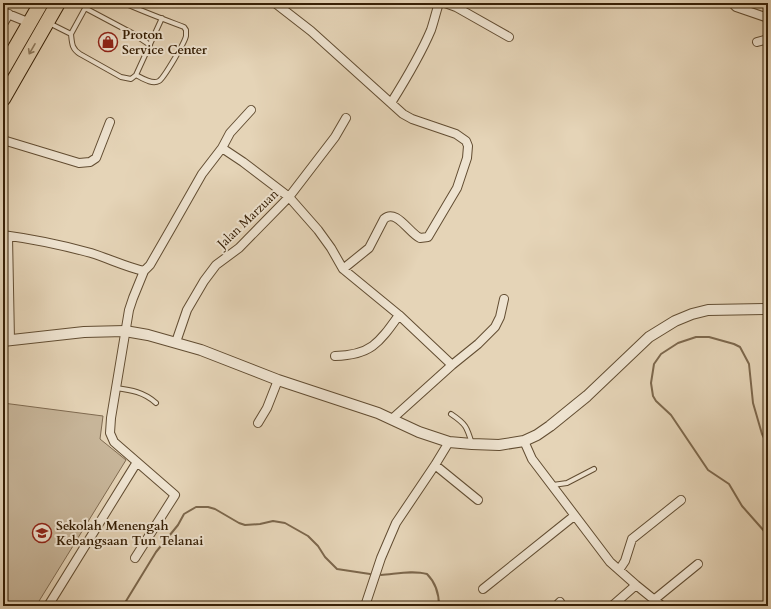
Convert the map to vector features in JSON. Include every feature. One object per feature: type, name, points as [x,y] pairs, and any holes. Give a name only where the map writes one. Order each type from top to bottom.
[{"type":"highway","points":[[3,69],[41,3]]},
{"type":"highway","points":[[3,99],[58,3]]},
{"type":"street","points":[[275,3],[311,31],[403,114],[412,119],[456,134],[466,141],[468,146],[467,158],[457,188],[428,237],[420,238],[396,217],[390,215],[387,216],[369,248],[343,269]]},
{"type":"street","points":[[391,103],[409,75],[424,46],[439,3]]},
{"type":"street","points":[[445,3],[456,7],[510,37]]},
{"type":"street","points":[[732,3],[736,7],[768,18]]},
{"type":"street","points":[[3,24],[6,13],[30,23]]},
{"type":"street","points":[[757,42],[768,39]]},
{"type":"street","points":[[135,558],[175,495],[114,442],[111,436],[116,388],[125,331],[133,298],[144,271],[161,245],[202,174],[222,148],[230,133],[251,110]]},
{"type":"street","name":"Jalan Marzuan","points":[[176,342],[187,310],[204,281],[216,265],[239,248],[289,197],[335,137],[346,118]]},
{"type":"street","points":[[3,140],[79,163],[90,162],[96,158],[110,122]]},
{"type":"street","points":[[222,148],[289,197],[318,230],[331,248],[343,269],[398,315],[452,364]]},
{"type":"street","points":[[144,271],[129,268],[93,254],[52,243],[5,236],[7,341],[84,332],[125,331],[176,342],[201,350],[278,380],[392,419],[419,432],[449,442],[499,444],[524,441],[537,435],[563,417],[649,337],[669,324],[692,314],[708,310],[768,309]]},
{"type":"street","points":[[392,419],[452,364],[478,344],[495,327],[500,317],[504,298]]},
{"type":"street","points":[[335,356],[348,356],[369,349],[383,336],[398,315]]},
{"type":"street","points":[[258,423],[267,408],[278,380]]},
{"type":"street","points":[[524,441],[532,459],[550,485],[610,562],[662,606]]},
{"type":"street","points":[[365,606],[389,537],[396,523],[449,442]]},
{"type":"street","points":[[48,606],[138,462]]},
{"type":"street","points":[[435,465],[478,500]]},
{"type":"street","points":[[619,570],[625,561],[632,539],[681,500]]},
{"type":"street","points":[[483,589],[574,516]]},
{"type":"street","points":[[655,600],[698,564]]},
{"type":"street","points":[[612,606],[636,585]]},
{"type":"lane","points":[[88,3],[71,34],[72,46],[75,51],[121,77],[131,79],[136,75],[162,18]]},
{"type":"lane","points":[[124,3],[142,12],[184,27],[186,30],[186,36],[183,42],[159,81],[152,82],[136,75]]},
{"type":"lane","points":[[85,8],[132,33],[150,45]]},
{"type":"lane","points":[[47,22],[71,34]]},
{"type":"lane","points":[[116,388],[140,392],[148,396],[156,403]]},
{"type":"lane","points":[[450,414],[462,422],[467,429],[472,444]]},
{"type":"lane","points":[[550,485],[567,483],[594,469]]},
{"type":"shaded area","name":"Sekolah Menengah Kebangsaan Tun Telanai","points":[[3,403],[103,416],[100,439],[126,460],[36,606],[3,606]]},
{"type":"waterway","points":[[768,446],[762,434],[753,403],[749,364],[740,347],[709,337],[696,337],[678,343],[661,354],[654,364],[651,383],[653,396],[656,401],[671,415],[708,470],[729,484],[742,506],[765,532],[768,538]]},
{"type":"waterway","points":[[123,606],[156,552],[178,525],[184,514],[196,507],[208,507],[215,509],[245,525],[273,521],[285,523],[308,536],[337,569],[370,574]]},
{"type":"waterway","points":[[381,575],[410,572],[427,574],[433,581],[436,588],[439,606]]},
{"type":"place","name":"Proton Service Center","points":[[108,42]]},
{"type":"place","name":"Sekolah Menengah Kebangsaan Tun Telanai","points":[[42,533]]}]
